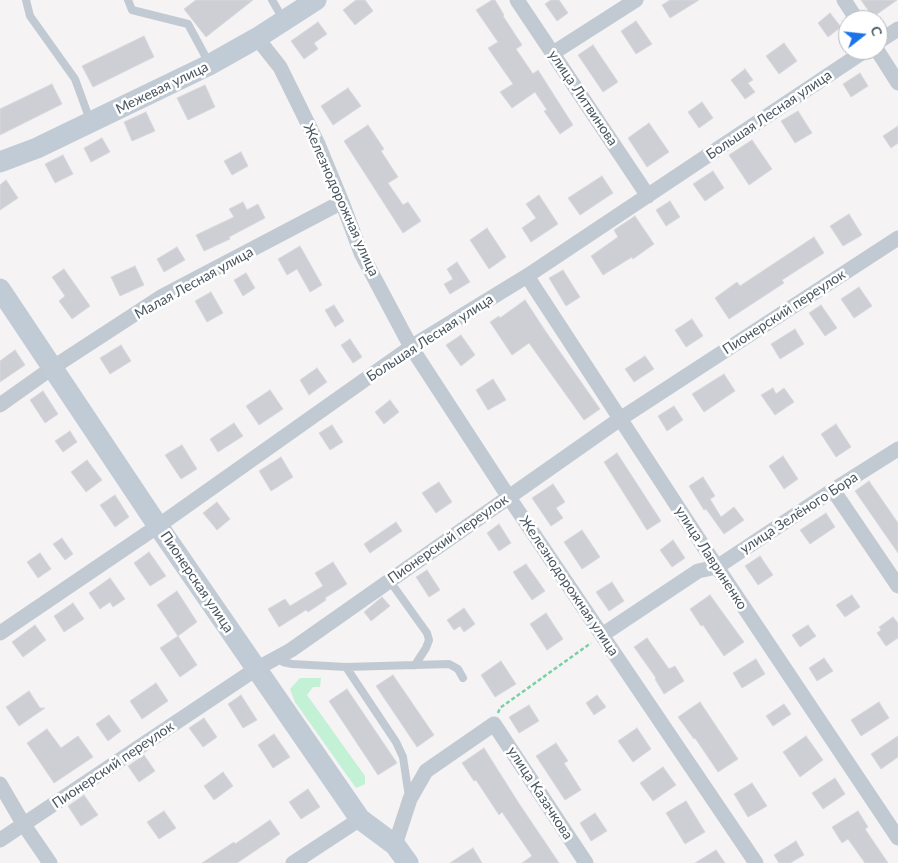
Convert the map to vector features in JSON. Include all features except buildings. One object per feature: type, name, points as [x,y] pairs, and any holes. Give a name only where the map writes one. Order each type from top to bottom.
[{"type":"street","name":"Межевая улица","points":[[0,162],[37,148],[209,65],[257,38],[316,0]]},
{"type":"street","name":"улица Литвинова","points":[[518,0],[648,196]]},
{"type":"street","points":[[553,53],[636,0]]},
{"type":"street","name":"Железнодорожная улица","points":[[257,38],[280,67],[318,144],[361,253],[411,347],[508,496],[756,863]]},
{"type":"street","name":"Большая Лесная улица","points":[[0,633],[158,526],[411,347],[527,276],[851,60]]},
{"type":"street","points":[[883,60],[898,83]]},
{"type":"street","name":"Малая Лесная улица","points":[[0,405],[52,368],[161,297],[342,202]]},
{"type":"street","name":"Пионерский переулок","points":[[0,840],[256,669],[291,650],[620,419],[898,238]]},
{"type":"street","name":"улица Лавриненко","points":[[527,276],[717,567],[898,838]]},
{"type":"street","name":"Пионерская улица","points":[[0,289],[158,526],[360,819],[395,845],[408,863]]},
{"type":"street","name":"улица Зелёного Бора","points":[[602,635],[698,571],[717,567],[898,449]]},
{"type":"street","points":[[833,490],[898,586]]},
{"type":"street","points":[[395,845],[410,799],[426,771],[494,724]]},
{"type":"street","name":"улица Казачкова","points":[[494,724],[586,863]]},
{"type":"street","points":[[0,784],[24,825],[50,863]]},
{"type":"street","points":[[292,863],[360,819]]},
{"type":"lane","points":[[26,0],[30,16],[75,79],[91,122]]},
{"type":"lane","points":[[128,0],[132,10],[188,24],[209,65]]},
{"type":"lane","points":[[272,0],[284,21]]},
{"type":"lane","points":[[389,580],[427,633],[429,640],[426,648],[415,664]]},
{"type":"lane","points":[[278,657],[283,662],[292,664],[346,668],[449,664],[458,669],[463,678]]},
{"type":"lane","points":[[346,668],[396,742],[403,757],[410,799]]},
{"type":"path","points":[[494,724],[500,708],[602,635]]},
{"type":"green space","points":[[300,678],[321,678],[320,687],[313,687],[307,695],[365,776],[365,784],[356,788],[295,702],[290,689]]}]
